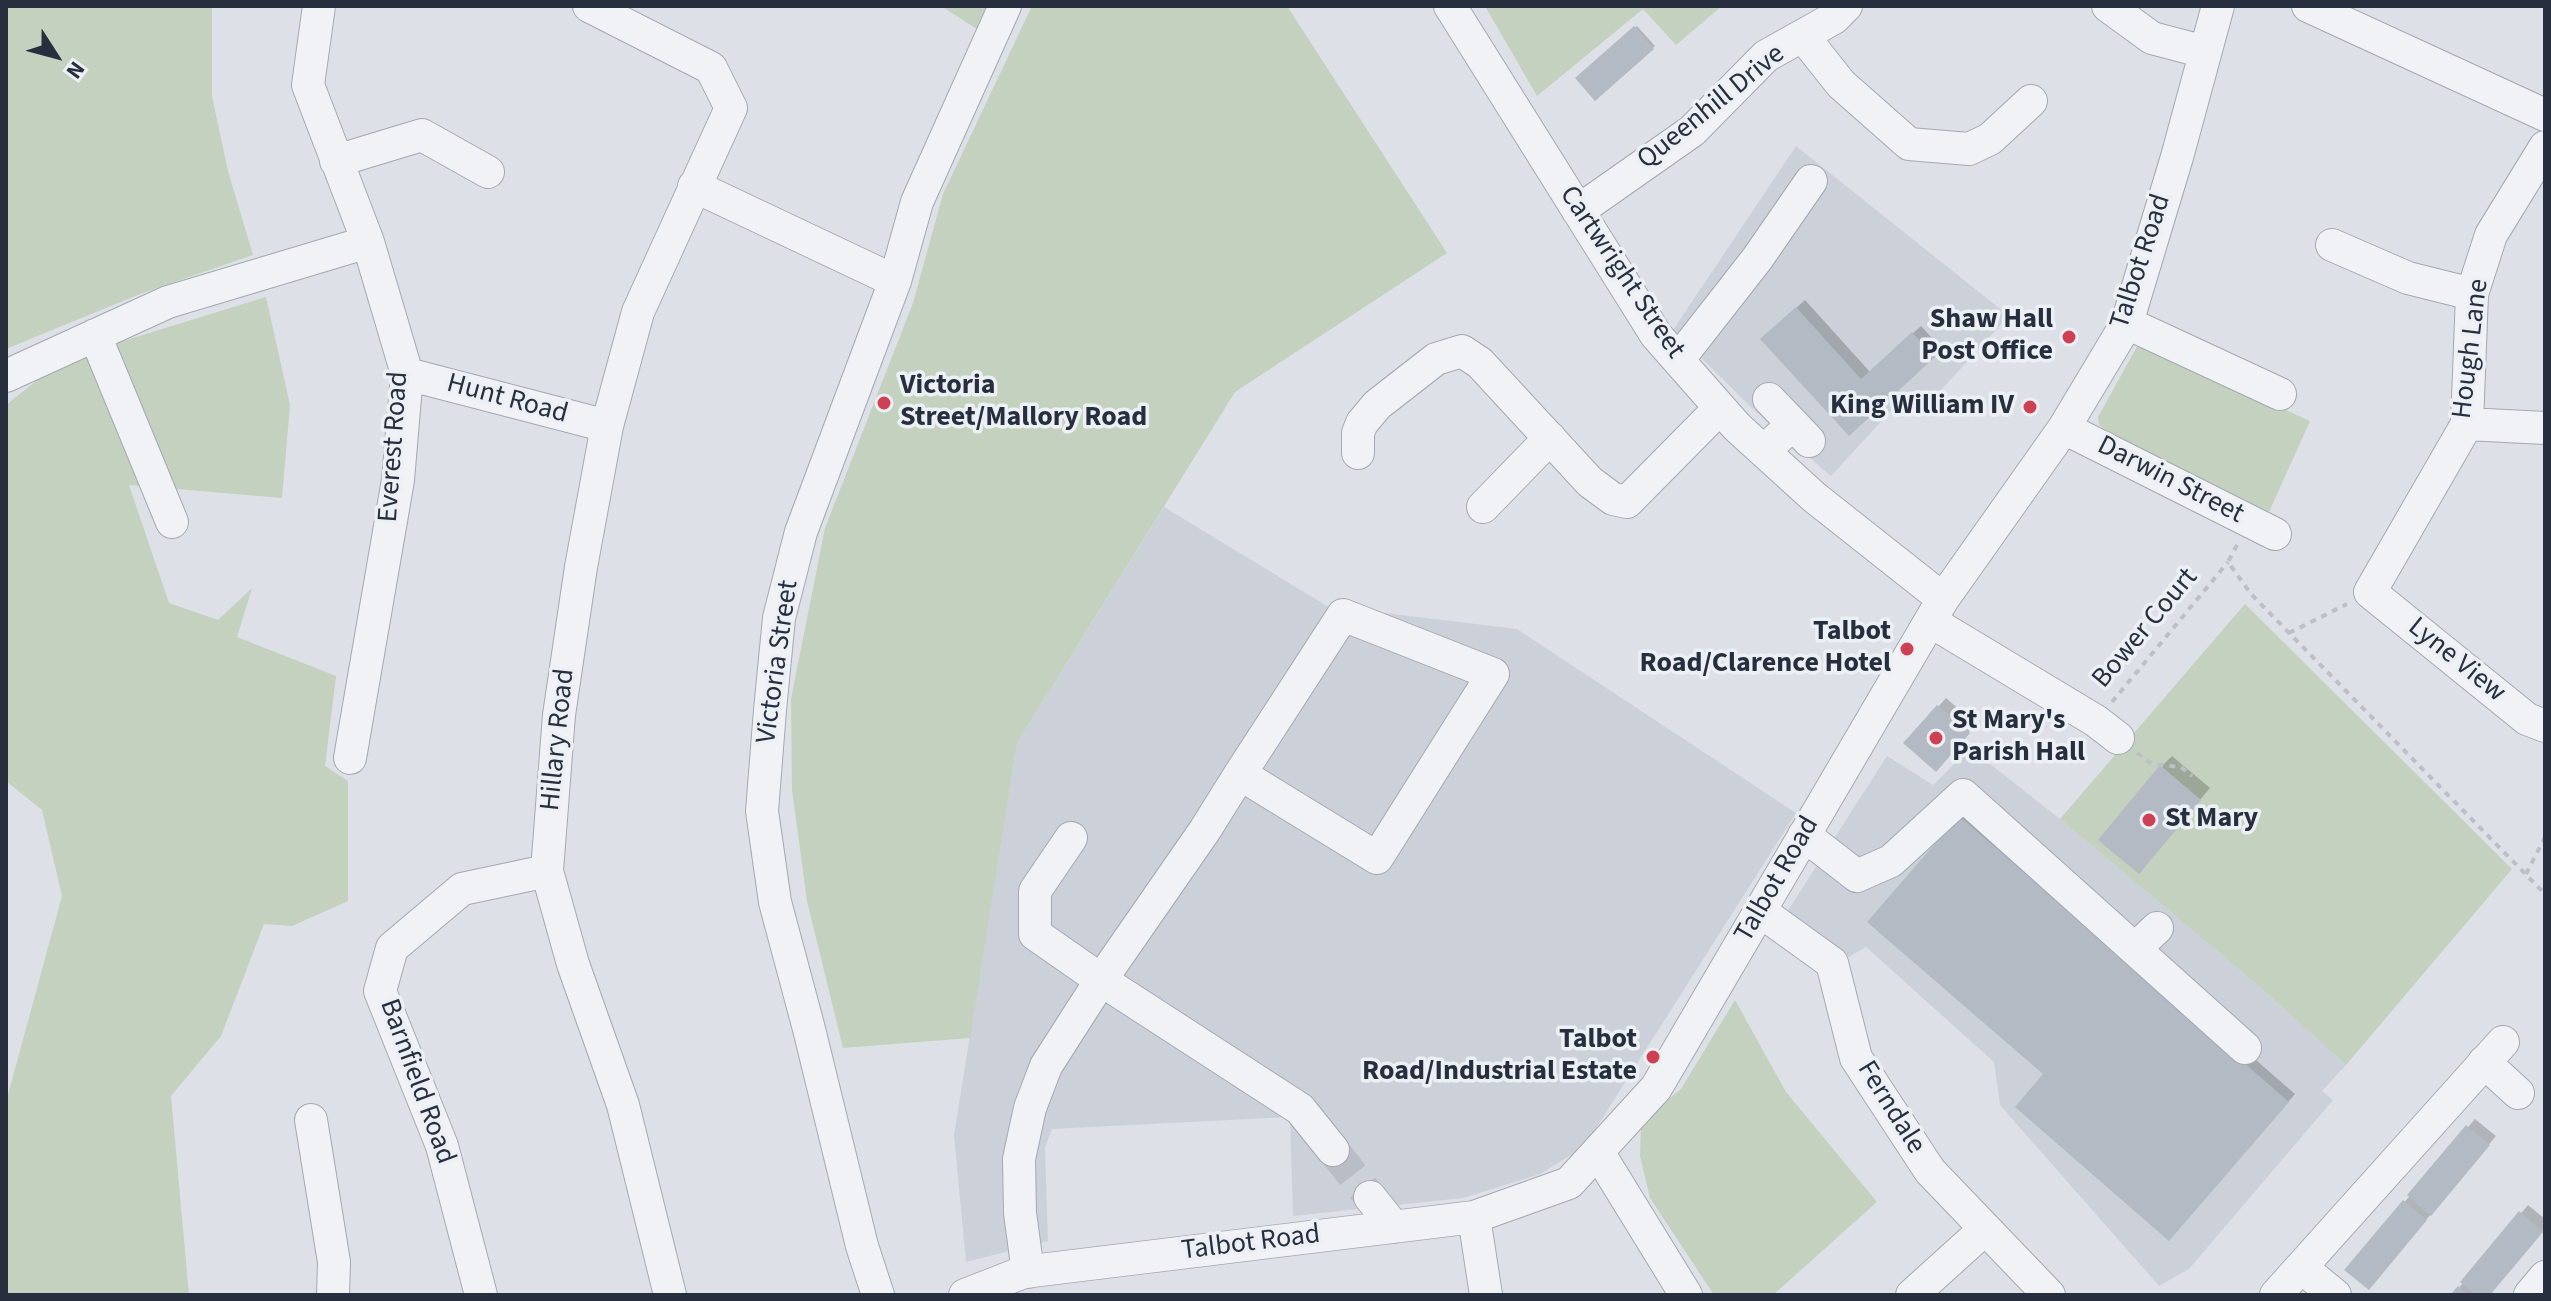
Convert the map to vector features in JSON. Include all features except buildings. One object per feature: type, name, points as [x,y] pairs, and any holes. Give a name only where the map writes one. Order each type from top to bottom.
[{"type":"street","name":"Everest Road","points":[[319,6],[308,85],[368,242],[407,374],[398,480],[350,758]]},
{"type":"street","name":"Hillary Road","points":[[589,6],[711,68],[731,108],[638,312],[607,426],[581,567],[559,715],[547,871],[573,964],[623,1105],[670,1295]]},
{"type":"street","name":"Victoria Street","points":[[878,1295],[862,1246],[775,902],[762,811],[779,618],[801,532],[895,281],[917,202],[1005,6]]},
{"type":"street","name":"Cartwright Street","points":[[1450,6],[1656,335],[1737,427],[1937,610],[2107,730]]},
{"type":"street","name":"Queenhill Drive","points":[[1578,211],[1692,131],[1766,56],[1834,18],[1846,6]]},
{"type":"street","points":[[2108,6],[2152,38],[2205,52]]},
{"type":"street","name":"Talbot Road","points":[[977,1292],[1028,1272],[1474,1217],[1569,1183],[1656,1088],[1937,610],[2064,428],[2127,323],[2218,6]]},
{"type":"street","points":[[2308,6],[2545,115]]},
{"type":"street","points":[[1803,36],[1841,84],[1909,144],[1969,149],[1990,139],[2031,101]]},
{"type":"street","points":[[336,161],[422,135],[488,172]]},
{"type":"street","name":"Hough Lane","points":[[2370,592],[2467,424],[2472,294],[2491,235],[2545,147]]},
{"type":"street","points":[[1678,360],[1757,259],[1811,181]]},
{"type":"street","points":[[694,186],[895,281]]},
{"type":"street","points":[[6,376],[168,302],[368,242]]},
{"type":"street","points":[[2332,245],[2408,278],[2472,294]]},
{"type":"street","points":[[2127,323],[2280,394]]},
{"type":"street","points":[[95,335],[172,522]]},
{"type":"street","points":[[1358,453],[1358,433],[1377,405],[1436,359],[1462,351],[1480,363],[1590,482],[1613,499],[1627,502],[1720,408]]},
{"type":"street","name":"Hunt Road","points":[[407,374],[607,426]]},
{"type":"street","points":[[1764,451],[1801,432],[1769,399]]},
{"type":"street","points":[[2467,424],[2545,428]]},
{"type":"street","name":"Darwin Street","points":[[2064,428],[2261,528]]},
{"type":"street","points":[[1483,507],[1550,438]]},
{"type":"street","name":"Lyne View","points":[[2370,592],[2527,719],[2545,726]]},
{"type":"street","points":[[1028,1272],[1020,1213],[1019,1159],[1030,1108],[1046,1066],[1343,615],[1493,674],[1377,858],[1240,774]]},
{"type":"street","points":[[1804,835],[1857,876],[1891,861],[1963,795],[2146,939],[2245,1048]]},
{"type":"street","points":[[1071,838],[1035,891],[1035,934],[1300,1109],[1333,1150]]},
{"type":"street","name":"Barnfield Road","points":[[481,1295],[442,1146],[380,991],[392,948],[462,889],[547,871]]},
{"type":"street","name":"Ferndale","points":[[1760,911],[1832,963],[1856,1058],[1930,1171],[2049,1295]]},
{"type":"street","points":[[2276,1295],[2493,1052],[2518,1093]]},
{"type":"street","points":[[311,1120],[334,1262],[333,1295]]},
{"type":"street","points":[[1598,1152],[1686,1295]]},
{"type":"street","points":[[1370,1197],[1394,1227]]},
{"type":"street","points":[[1474,1217],[1486,1295]]},
{"type":"street","points":[[1912,1295],[1985,1229]]},
{"type":"street","points":[[2301,1267],[2335,1295]]},
{"type":"street","points":[[2530,1295],[2545,1277]]},
{"type":"path","name":"Bower Court","points":[[2107,730],[2228,562],[2261,528]]},
{"type":"path","points":[[2228,562],[2251,594],[2545,894]]},
{"type":"path","points":[[2289,633],[2370,592]]},
{"type":"path","points":[[2107,730],[2152,764],[2181,767],[2192,776]]},
{"type":"path","points":[[2526,874],[2545,837]]},
{"type":"shaded area","points":[[1796,146],[2009,316],[1940,391],[1901,400],[1831,476],[1755,411],[1673,330]]},
{"type":"shaded area","points":[[1164,507],[1327,606],[1517,629],[1796,813],[1584,1147],[1540,1174],[1463,1198],[1293,1216],[1290,1117],[1052,1129],[1045,1147],[1048,1241],[966,1262],[954,1135],[1017,743]]},
{"type":"shaded area","points":[[1970,748],[2060,819],[2260,987],[2346,1065],[2322,1091],[2333,1100],[2189,1269],[2159,1286],[2000,1105],[1994,1062],[1866,947],[1849,957],[1785,915],[1887,756],[1933,785]]},
{"type":"green space","points":[[6,6],[212,6],[212,96],[228,171],[253,255],[140,294],[6,349]]},
{"type":"green space","points":[[941,6],[993,6],[980,31]]},
{"type":"green space","points":[[1032,6],[1287,6],[1447,253],[1235,392],[1017,743],[970,1038],[843,1048],[807,901],[792,790],[791,699],[825,528],[913,303],[943,194]]},
{"type":"green space","points":[[1485,6],[1722,6],[1676,45],[1643,9],[1537,96]]},
{"type":"green space","points":[[266,297],[290,405],[282,498],[129,485],[169,603],[218,620],[252,588],[237,637],[336,676],[325,766],[348,781],[348,901],[292,926],[264,924],[221,1036],[171,1096],[189,1295],[6,1295],[6,1102],[62,896],[42,810],[6,781],[6,405],[70,354],[120,342]]},
{"type":"green space","points":[[2139,343],[2310,421],[2269,512],[2099,425],[2098,417]]},
{"type":"green space","points":[[2245,604],[2512,869],[2346,1065],[2260,987],[2060,819]]},
{"type":"green space","points":[[1735,1000],[1786,1092],[1877,1202],[1773,1295],[1714,1295],[1650,1198],[1640,1156],[1641,1122],[1681,1089]]},
{"type":"tunnel","points":[[1333,1150],[1370,1197]]},
{"type":"place","name":"Shaw Hall Post Office","points":[[2069,337]]},
{"type":"place","name":"Victoria Street/Mallory Road","points":[[884,403]]},
{"type":"place","name":"King William IV","points":[[2030,407]]},
{"type":"place","name":"Talbot Road/Clarence Hotel","points":[[1907,649]]},
{"type":"place","name":"St Mary's Parish Hall","points":[[1936,738]]},
{"type":"place","name":"St Mary","points":[[2149,820]]},
{"type":"place","name":"Talbot Road/Industrial Estate","points":[[1653,1057]]}]
